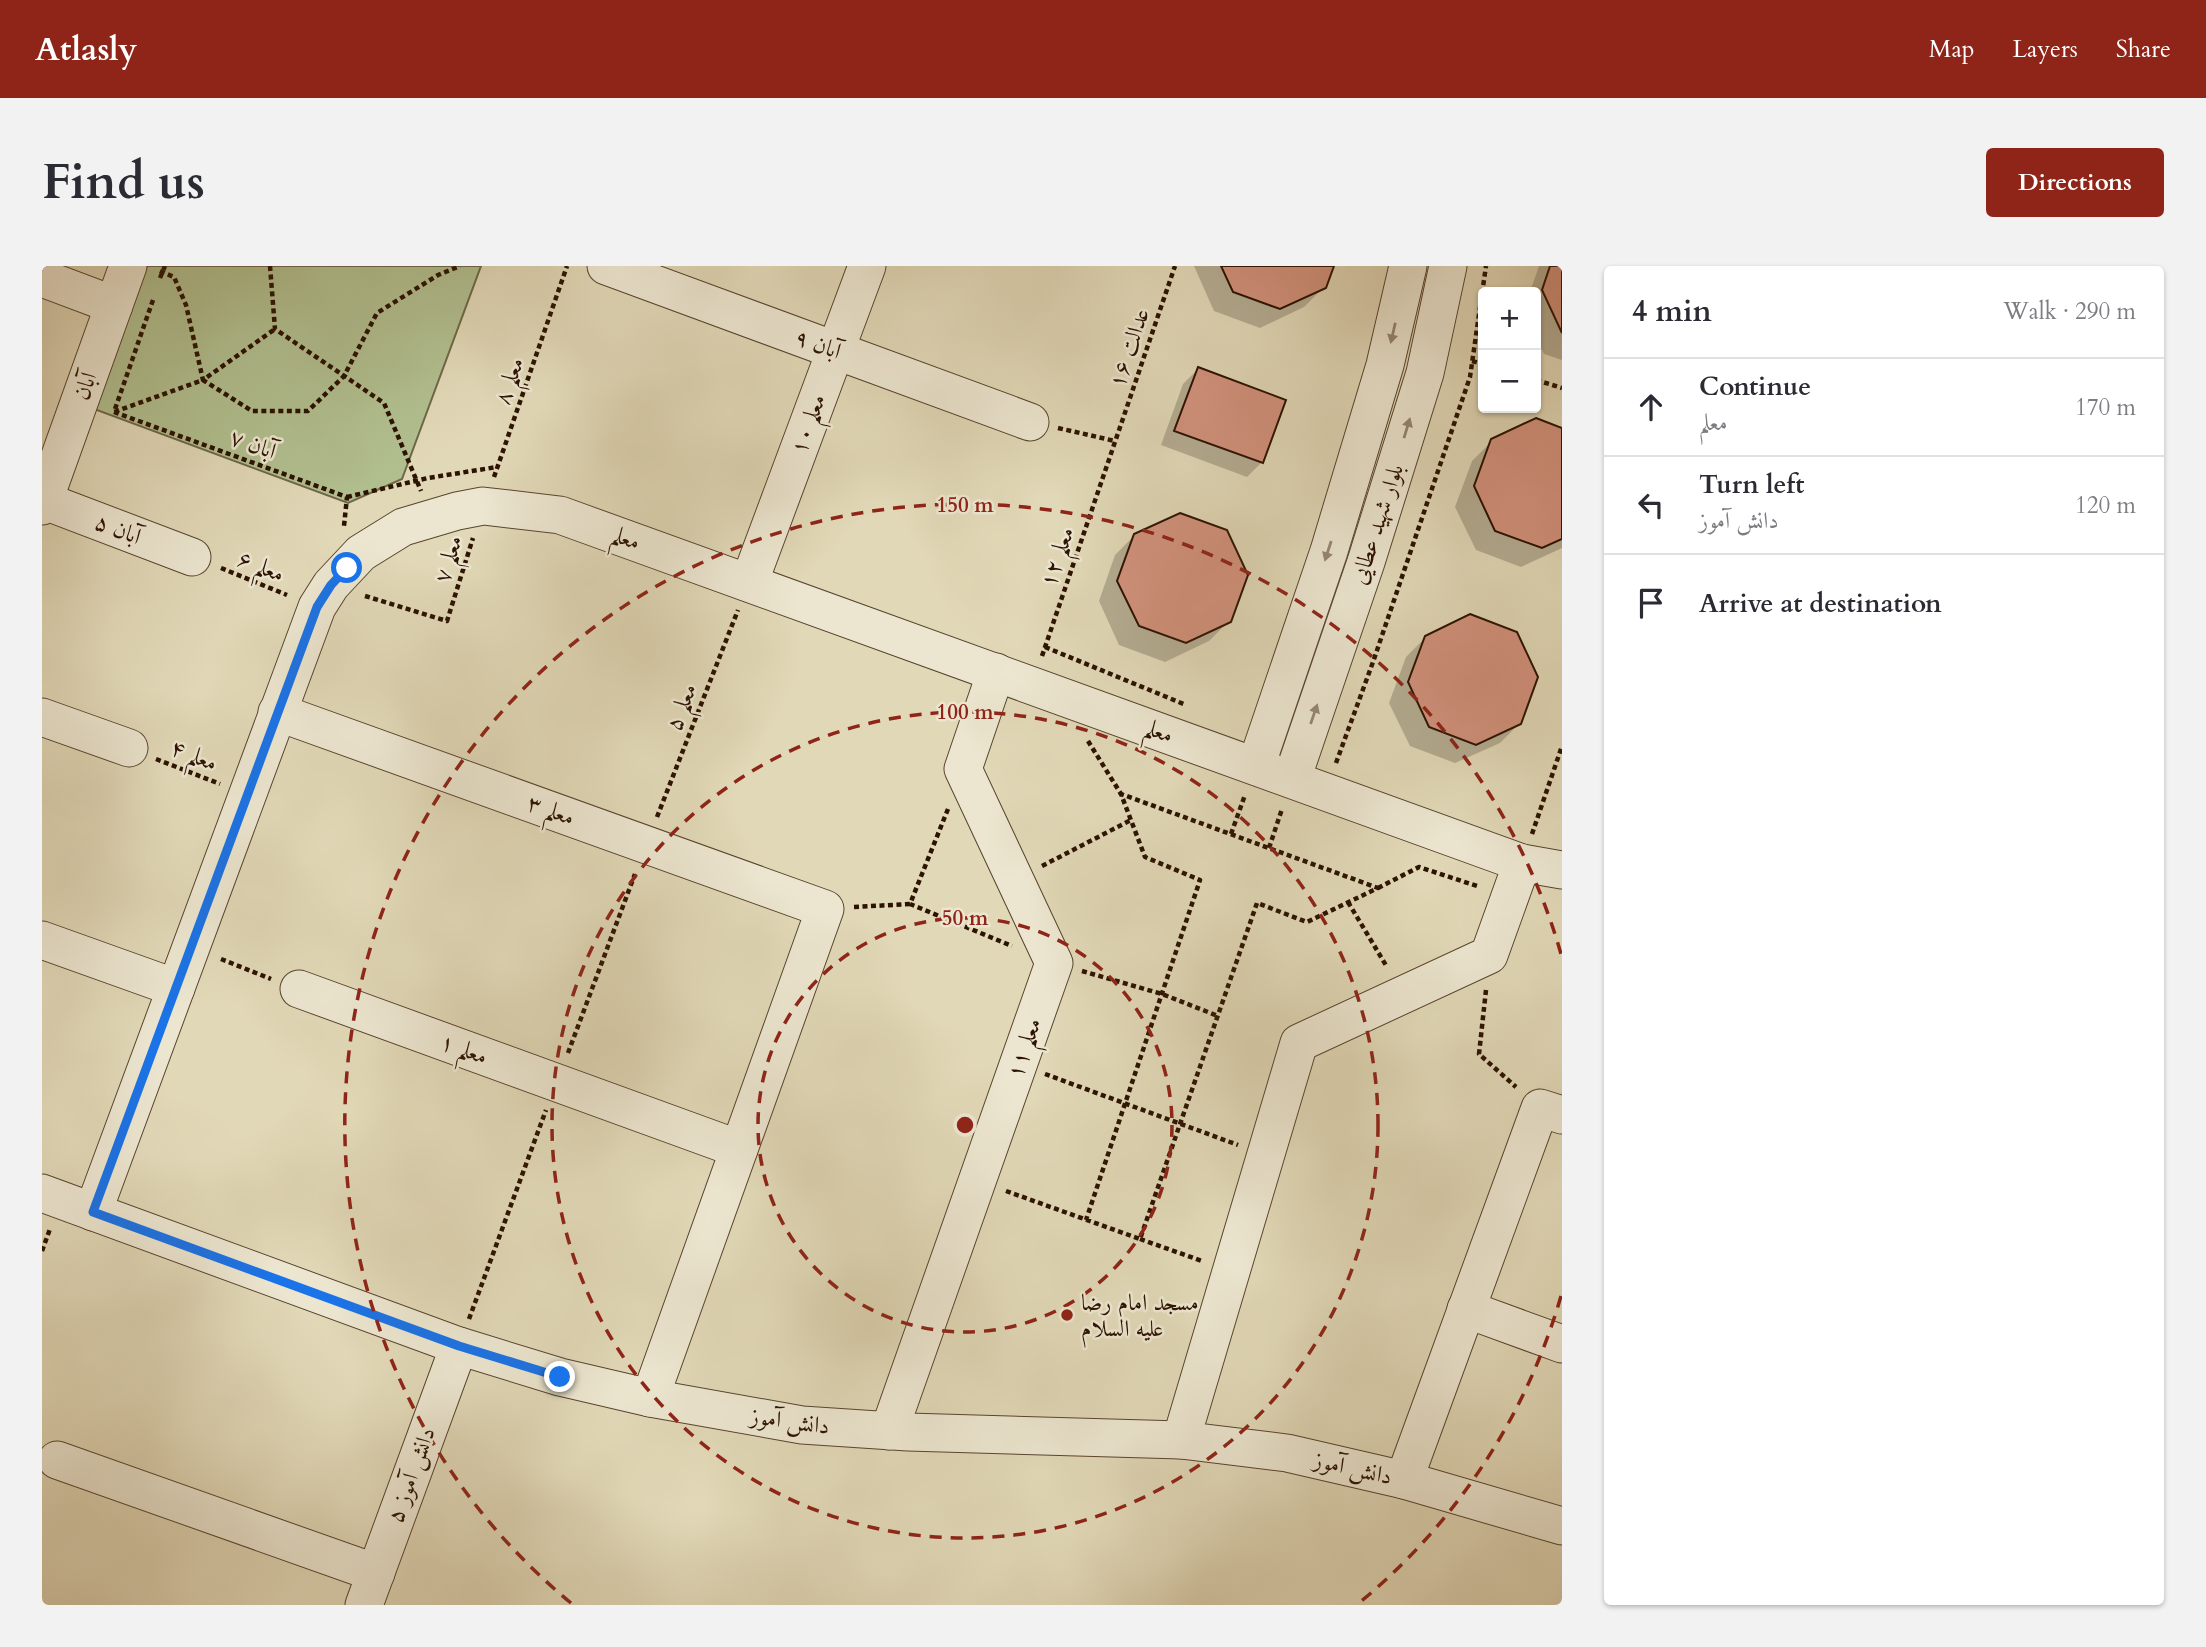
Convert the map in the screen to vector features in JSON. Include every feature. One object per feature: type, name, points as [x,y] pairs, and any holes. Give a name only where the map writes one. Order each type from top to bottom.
[{"type":"street","name":"آبان ۹","points":[[606,266],[1030,422]]},
{"type":"street","name":"معلم ۱۰","points":[[749,583],[867,266]]},
{"type":"street","name":"بلوار شهید عطایی","points":[[1256,766],[1329,551],[1385,365],[1408,266]]},
{"type":"street","name":"بلوار شهید عطایی","points":[[1309,785],[1366,562],[1425,373],[1448,266]]},
{"type":"street","name":"آبان","points":[[43,502],[114,305],[152,268]]},
{"type":"street","points":[[42,278],[114,305]]},
{"type":"street","name":"آبان ۵","points":[[43,502],[192,557]]},
{"type":"street","name":"معلم","points":[[93,1212],[277,712],[332,587],[361,553],[403,527],[431,518],[483,506],[561,514],[1522,863],[1562,870]]},
{"type":"street","points":[[996,672],[963,769],[1054,963]]},
{"type":"street","name":"معلم ۳","points":[[277,712],[825,909]]},
{"type":"street","points":[[42,717],[129,748]]},
{"type":"street","points":[[1181,1440],[1299,1043],[1489,955],[1522,863]]},
{"type":"street","points":[[650,1398],[825,909]]},
{"type":"street","points":[[42,940],[176,988]]},
{"type":"street","name":"معلم ۱۱","points":[[889,1431],[1054,963]]},
{"type":"street","name":"معلم ۱","points":[[299,989],[739,1149]]},
{"type":"street","points":[[1404,1480],[1466,1309],[1551,1112]]},
{"type":"street","name":"دانش آموز","points":[[42,1193],[459,1346],[560,1377],[650,1398],[802,1425],[889,1431],[1181,1440],[1287,1453],[1404,1480],[1562,1527]]},
{"type":"street","points":[[1466,1309],[1562,1344]]},
{"type":"street","name":"دانش آموز ۵","points":[[370,1589],[459,1346]]},
{"type":"street","points":[[57,1460],[370,1589]]},
{"type":"path","points":[[150,266],[174,277],[186,305],[203,380],[252,411],[308,411],[344,376],[377,313],[438,275],[460,266]]},
{"type":"path","points":[[270,266],[275,329]]},
{"type":"path","name":"معلم ۸","points":[[483,506],[567,266]]},
{"type":"path","name":"عدالت ۱۶","points":[[1115,441],[1175,266]]},
{"type":"path","points":[[1269,848],[1309,785],[1381,636],[1470,377],[1486,266]]},
{"type":"path","points":[[152,268],[158,285]]},
{"type":"path","points":[[114,412],[154,297]]},
{"type":"path","points":[[275,329],[384,403],[431,518]]},
{"type":"path","points":[[114,412],[203,380],[275,329]]},
{"type":"path","points":[[1472,361],[1478,363]]},
{"type":"path","points":[[1541,382],[1562,388]]},
{"type":"path","name":"آبان ۷","points":[[80,400],[347,497]]},
{"type":"path","points":[[1030,422],[1115,441]]},
{"type":"path","name":"معلم ۱۲","points":[[1032,685],[1115,441]]},
{"type":"path","points":[[332,587],[347,497],[416,481],[497,467]]},
{"type":"path","name":"معلم ۷","points":[[332,587],[447,621],[483,506]]},
{"type":"path","name":"معلم ۶","points":[[192,557],[332,587]]},
{"type":"path","name":"معلم ۵","points":[[646,845],[749,583]]},
{"type":"path","points":[[1086,1220],[1200,880],[1145,857],[1121,794],[1083,733],[1092,706]]},
{"type":"path","points":[[1522,863],[1562,746]]},
{"type":"path","name":"معلم ۴","points":[[129,748],[247,795]]},
{"type":"path","points":[[1231,834],[1256,766]]},
{"type":"path","points":[[911,904],[963,769]]},
{"type":"path","points":[[1121,794],[1378,888]]},
{"type":"path","points":[[1015,880],[1131,820]]},
{"type":"path","points":[[1140,1238],[1257,903],[1307,922],[1419,867],[1510,897]]},
{"type":"path","points":[[1348,902],[1403,995]]},
{"type":"path","points":[[825,909],[911,904],[1054,963],[1161,994],[1218,1016]]},
{"type":"path","points":[[191,948],[299,989]]},
{"type":"path","points":[[1489,955],[1479,1054],[1551,1112]]},
{"type":"path","points":[[1018,1065],[1266,1155]]},
{"type":"path","points":[[977,1181],[1231,1272]]},
{"type":"green space","points":[[147,266],[481,266],[402,479],[348,503],[94,409]]},
{"type":"building","points":[[1221,266],[1334,266],[1326,288],[1280,309],[1233,292]]},
{"type":"building","points":[[1550,266],[1562,266],[1562,333],[1542,290]]},
{"type":"building","points":[[1198,367],[1286,400],[1263,463],[1174,431]]},
{"type":"building","points":[[1536,418],[1562,428],[1562,539],[1542,548],[1495,531],[1474,486],[1491,439]]},
{"type":"building","points":[[1180,513],[1227,530],[1248,575],[1231,622],[1186,643],[1139,626],[1117,581],[1134,534]]},
{"type":"building","points":[[1470,614],[1517,632],[1538,677],[1521,724],[1476,745],[1429,727],[1408,682],[1425,636]]},
{"type":"place","name":"مسجد امام رضا علیه السلام","points":[[1067,1315]]},
{"type":"route","points":[[347,568],[331,585],[317,607],[93,1212],[459,1346],[560,1377]]}]
